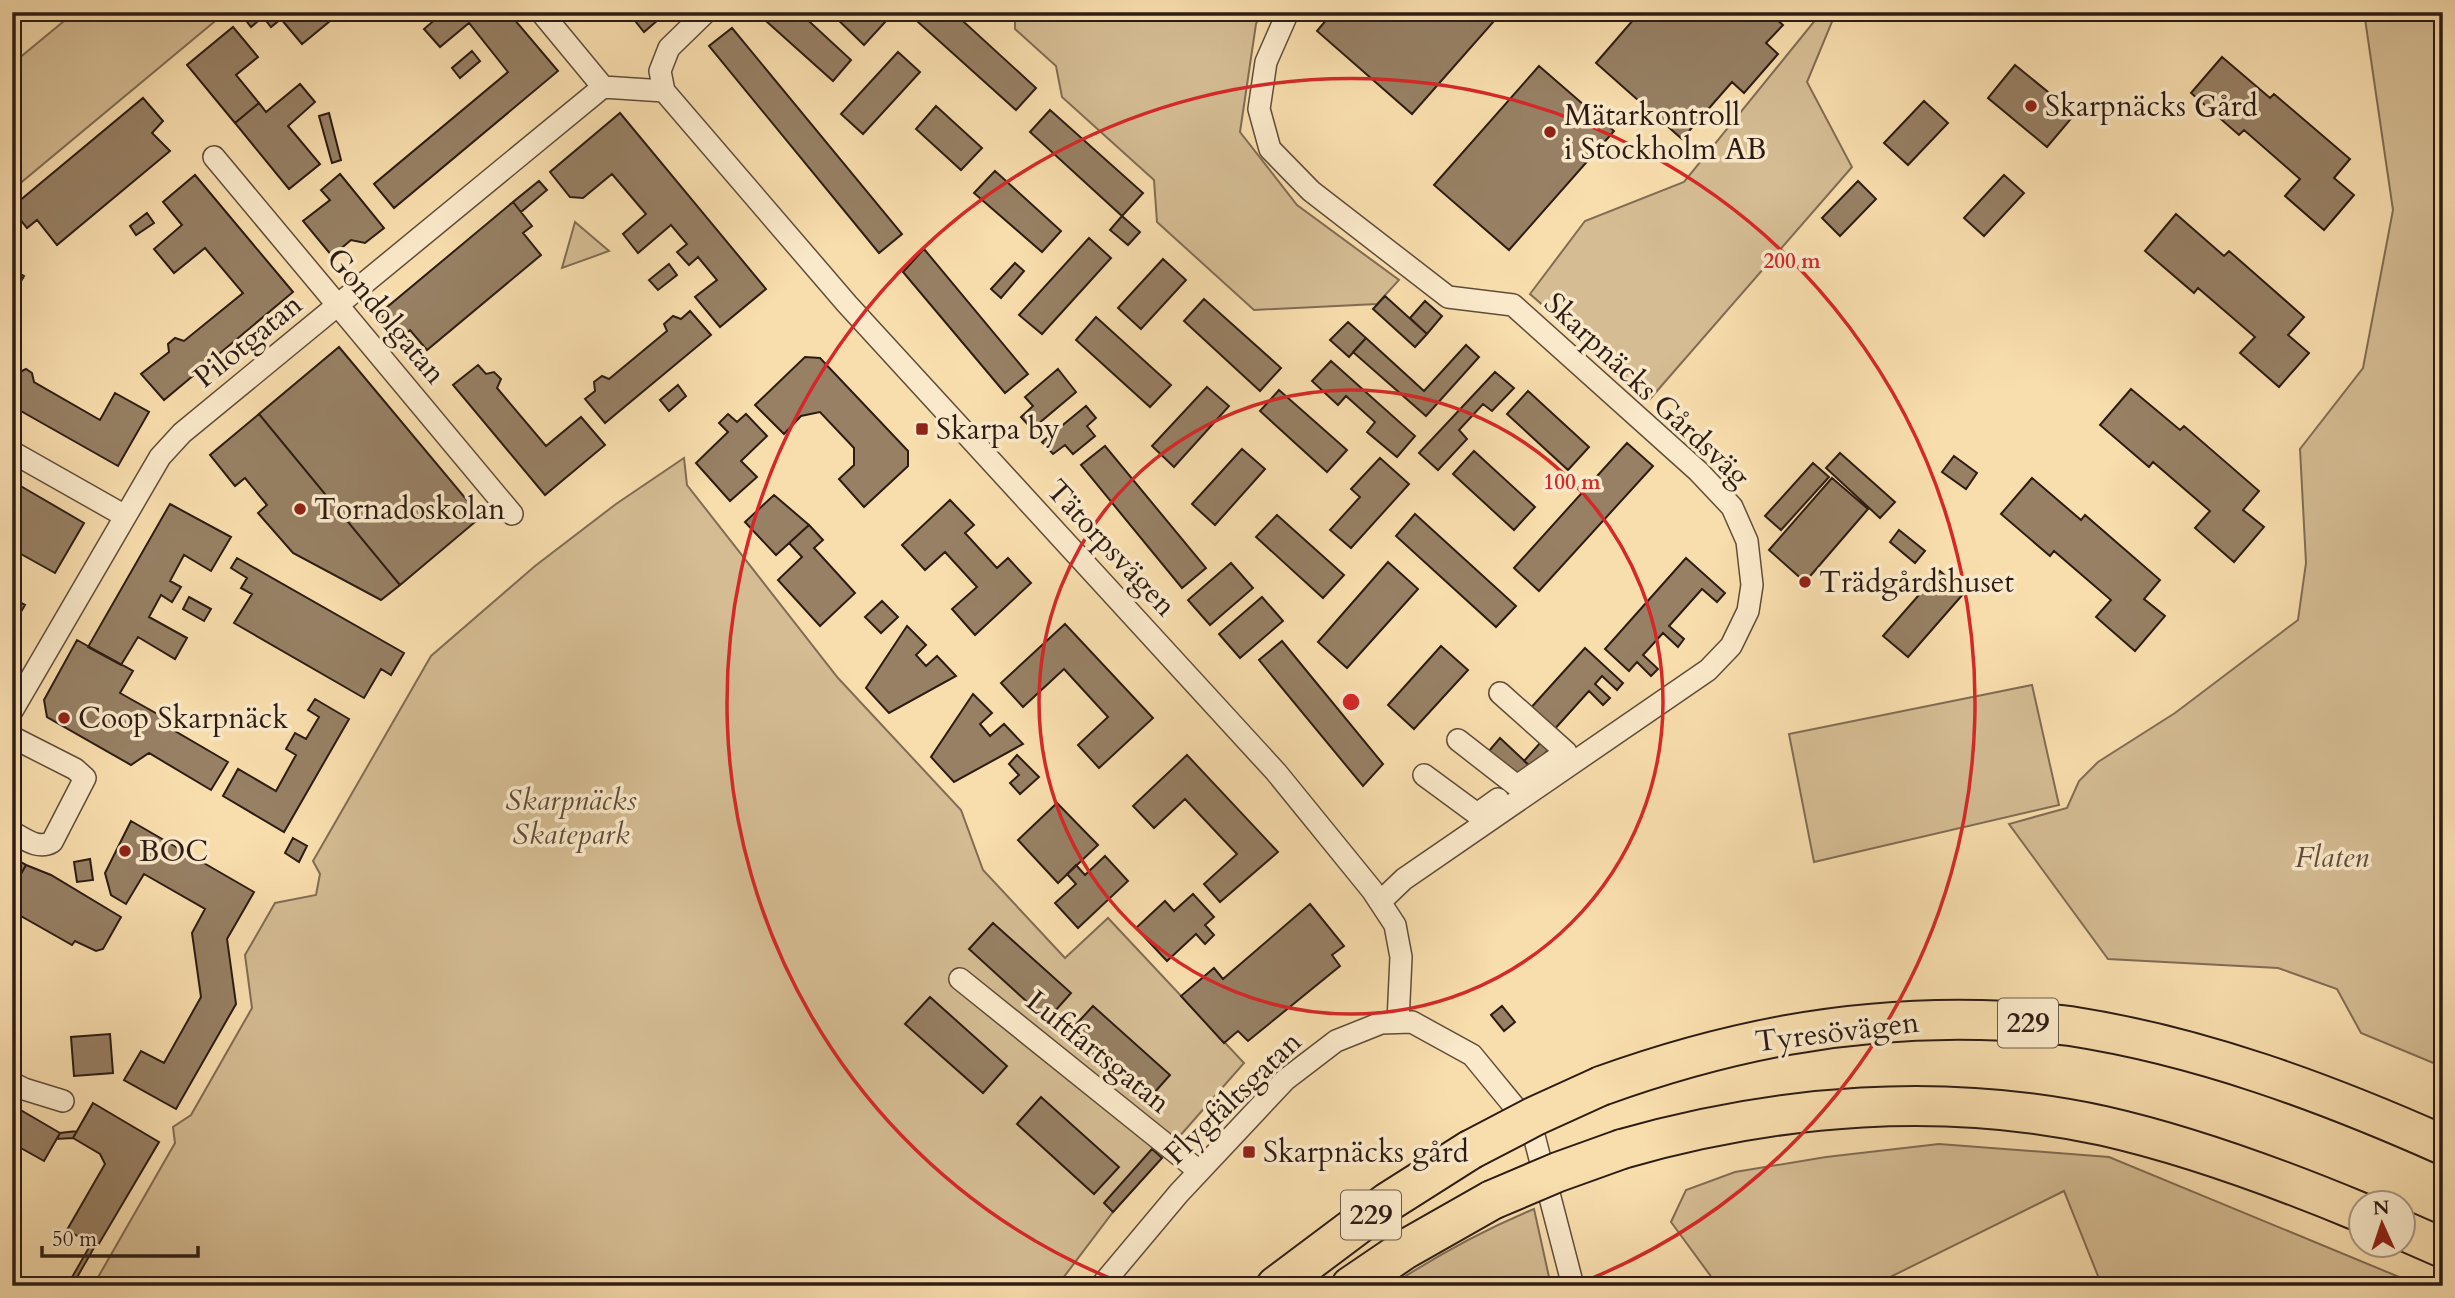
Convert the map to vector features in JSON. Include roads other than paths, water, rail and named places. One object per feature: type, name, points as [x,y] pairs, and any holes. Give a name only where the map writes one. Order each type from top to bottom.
[{"type":"highway","name":"Tyresövägen","points":[[1276,1286],[1388,1202],[1471,1150],[1535,1116],[1601,1086],[1720,1048],[1797,1032],[1871,1023],[1945,1019],[2008,1021],[2069,1026],[2172,1047],[2263,1074],[2443,1145]]},
{"type":"highway","name":"229","points":[[1351,1286],[1404,1250],[1492,1200],[1622,1149],[1714,1125],[1790,1113],[1871,1106],[1991,1110],[2081,1122],[2157,1140],[2232,1163],[2346,1206]]},
{"type":"highway","points":[[2416,1236],[2443,1248]]},
{"type":"street","points":[[541,12],[603,87],[664,91],[660,71],[669,48],[706,12]]},
{"type":"street","name":"Skarpnäcks Gårdsväg","points":[[1288,12],[1266,62],[1259,109],[1270,149],[1311,191],[1448,298],[1513,305],[1623,403],[1698,471],[1732,507],[1747,541],[1752,585],[1748,611],[1731,646],[1708,670],[1404,879],[1380,902]]},
{"type":"street","name":"Pilotgatan","points":[[12,711],[160,457],[182,433],[603,87]]},
{"type":"street","name":"Tätorpsvägen","points":[[664,91],[846,304],[1276,772],[1380,902],[1395,925],[1401,957],[1398,1021]]},
{"type":"street","name":"Gondolgatan","points":[[214,157],[413,392],[512,514]]},
{"type":"street","points":[[12,452],[125,516]]},
{"type":"street","points":[[1424,775],[1477,814],[1566,752],[1500,693]]},
{"type":"street","points":[[12,737],[75,769],[85,778],[52,842],[45,846],[34,844],[12,832]]},
{"type":"street","points":[[1458,740],[1517,786]]},
{"type":"street","name":"Luftfartsgatan","points":[[960,979],[1199,1171]]},
{"type":"street","points":[[1398,1021],[1412,1021],[1472,1055],[1532,1128],[1573,1286]]},
{"type":"street","name":"Flygfältsgatan","points":[[1101,1286],[1199,1171],[1285,1080],[1336,1041],[1381,1023],[1398,1021]]},
{"type":"street","points":[[12,1083],[63,1101]]},
{"type":"place","name":"Skarpnäcks Gård","points":[[2031,106]]},
{"type":"place","name":"Mätarkontroll i Stockholm AB","points":[[1550,132]]},
{"type":"place","name":"Skarpa by","points":[[922,429]]},
{"type":"place","name":"Tornadoskolan","points":[[300,509]]},
{"type":"place","name":"Trädgårdshuset","points":[[1805,582]]},
{"type":"place","name":"Coop Skarpnäck","points":[[64,718]]},
{"type":"place","name":"BOC","points":[[125,851]]},
{"type":"place","name":"Skarpnäcks gård","points":[[1249,1152]]},
{"type":"park label","name":"Skarpnäcks Skatepark","points":[[571,817]]},
{"type":"park label","name":"Flaten","points":[[2332,857]]}]
